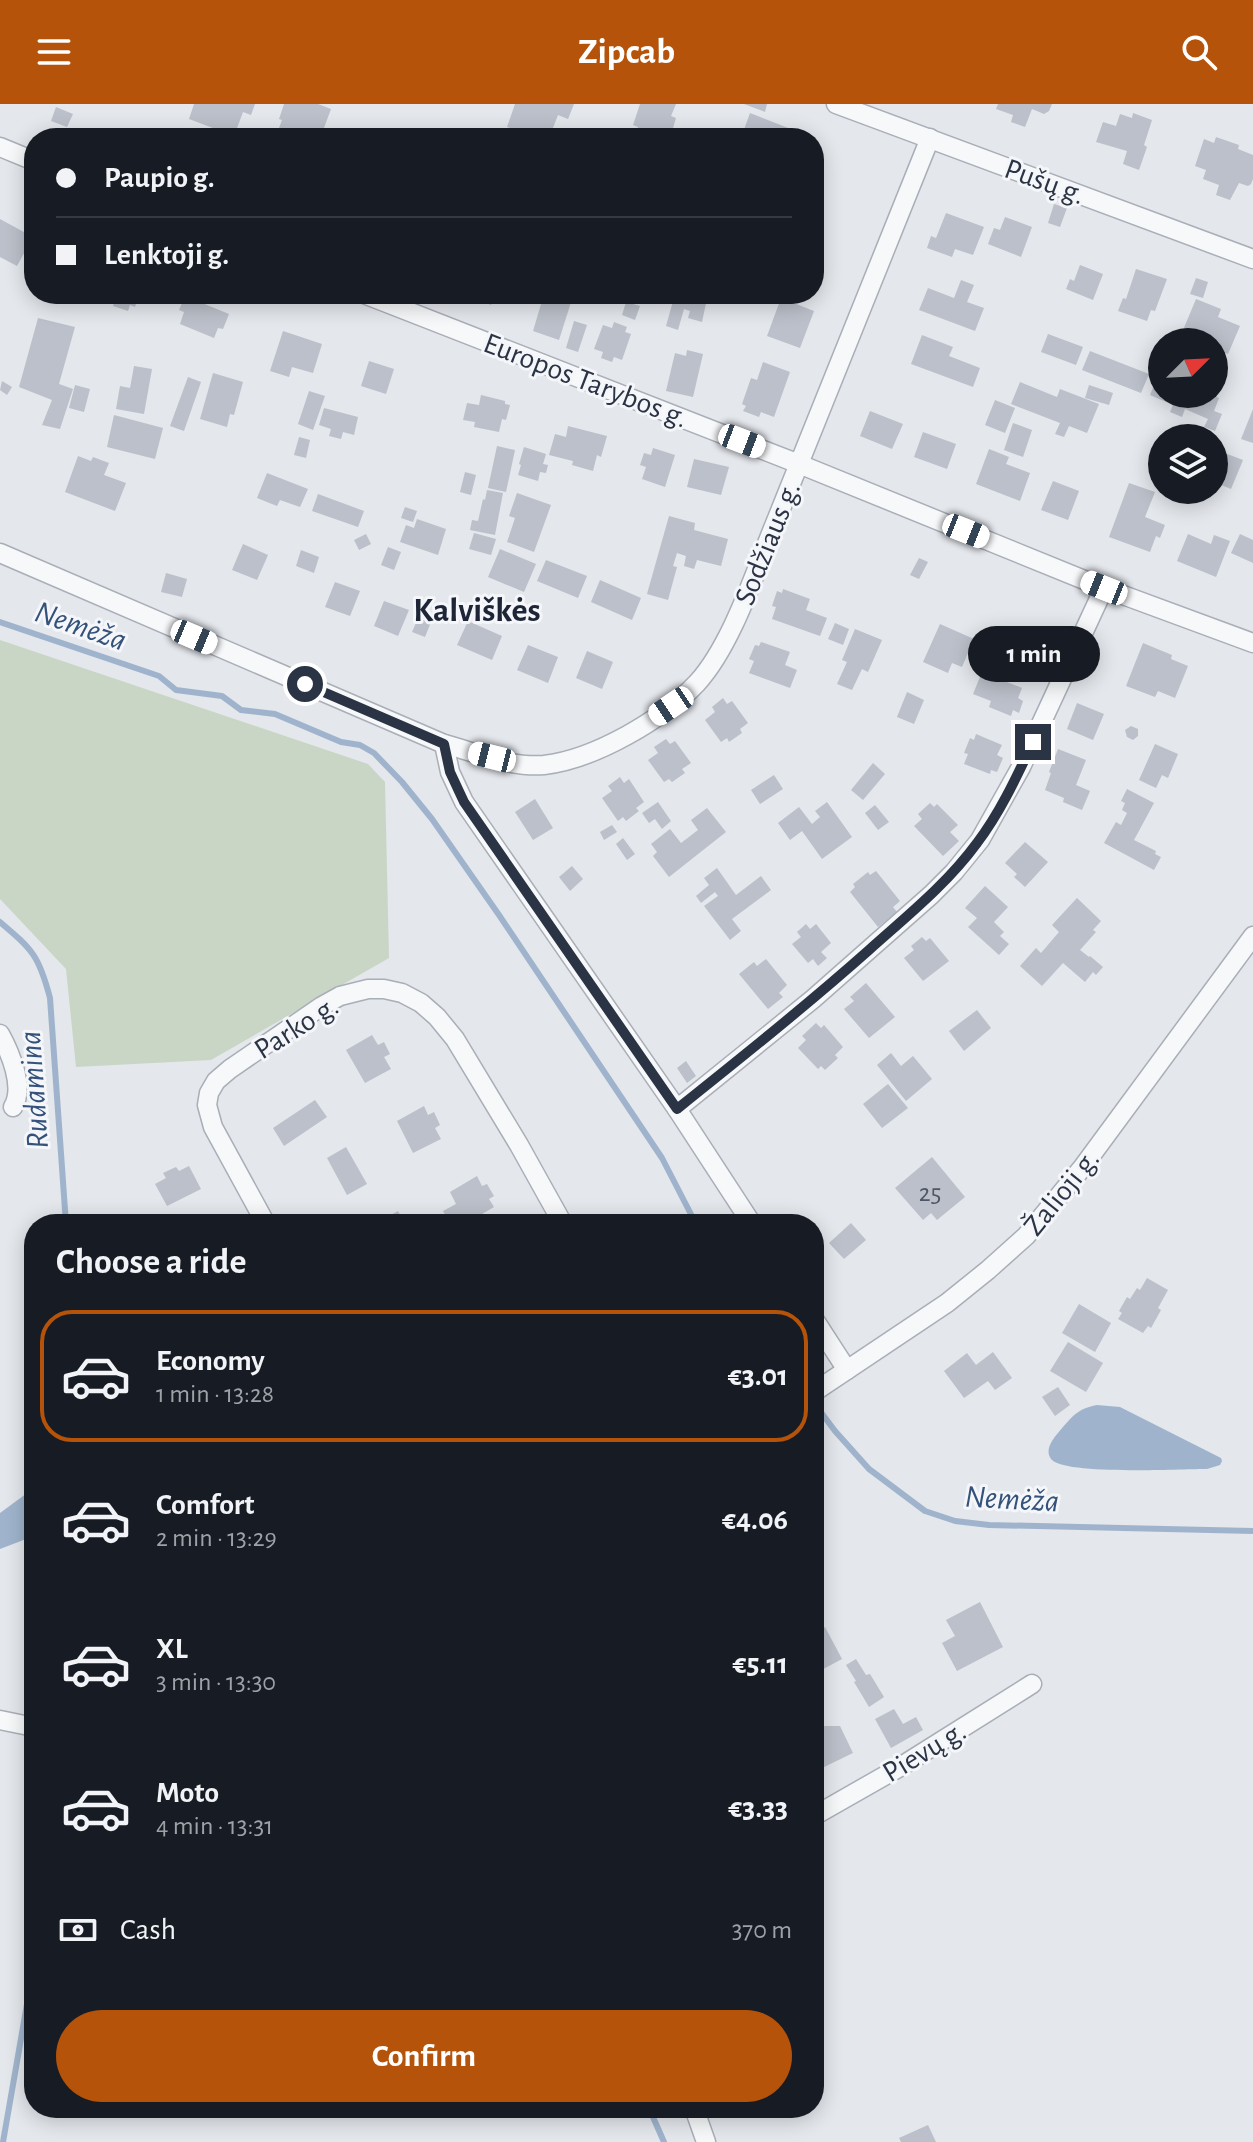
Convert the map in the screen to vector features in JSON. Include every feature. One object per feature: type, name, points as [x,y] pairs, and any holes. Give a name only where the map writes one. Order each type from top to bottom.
[{"type":"street","name":"Pušų g.","points":[[836,104],[1253,259]]},
{"type":"street","name":"Sodžiaus g.","points":[[0,553],[444,744],[515,763],[543,765],[605,747],[671,706],[697,683],[715,660],[730,632],[930,138]]},
{"type":"street","points":[[0,147],[24,157]]},
{"type":"street","name":"Europos Tarybos g.","points":[[390,304],[799,464],[1104,588],[1253,643]]},
{"type":"street","points":[[677,1109],[813,999],[931,895],[962,862],[980,840],[1021,767],[1104,588]]},
{"type":"street","points":[[444,744],[450,772],[464,802],[677,1109],[745,1214]]},
{"type":"street","name":"Žalioji g.","points":[[824,1385],[947,1303],[1026,1236],[1082,1168],[1253,936]]},
{"type":"street","name":"Parko g.","points":[[261,1214],[213,1127],[207,1105],[209,1093],[216,1081],[230,1069],[322,1006],[340,996],[368,989],[384,989],[402,993],[421,1003],[455,1039],[557,1214]]},
{"type":"street","points":[[0,1034],[9,1050],[18,1087],[18,1099],[13,1107]]},
{"type":"street","points":[[824,1334],[847,1370]]},
{"type":"street","name":"Pievų g.","points":[[824,1810],[900,1767],[1032,1684]]},
{"type":"street","points":[[0,1720],[24,1725]]},
{"type":"street","points":[[698,2118],[706,2142]]},
{"type":"green space","points":[[0,640],[368,764],[385,782],[389,958],[211,1060],[76,1067],[66,969],[0,899]]},
{"type":"water","points":[[1097,1405],[1120,1407],[1222,1461],[1220,1465],[1207,1469],[1126,1470],[1079,1468],[1052,1460],[1051,1442],[1075,1414]]},
{"type":"water","points":[[24,1495],[24,1540],[0,1549],[0,1513]]},
{"type":"building","points":[[194,104],[255,104],[251,115],[243,112],[237,128],[213,128],[189,119]]},
{"type":"building","points":[[284,104],[318,104],[331,109],[324,128],[279,128],[282,120],[279,119]]},
{"type":"building","points":[[515,104],[574,104],[568,119],[558,115],[553,128],[507,127]]},
{"type":"building","points":[[640,104],[676,104],[671,116],[676,118],[673,128],[638,128],[633,125]]},
{"type":"building","points":[[744,104],[767,104],[765,112]]},
{"type":"building","points":[[998,104],[1052,104],[1044,114],[1032,109],[1025,127],[1011,122],[1013,115],[996,109]]},
{"type":"building","points":[[56,107],[73,114],[67,127],[51,121]]},
{"type":"building","points":[[750,113],[788,128],[745,128]]},
{"type":"building","points":[[1133,113],[1152,120],[1139,170],[1123,164],[1127,151],[1096,142],[1103,122],[1116,126],[1120,114],[1132,118]]},
{"type":"building","points":[[1216,137],[1239,145],[1238,149],[1253,155],[1251,184],[1239,183],[1230,200],[1216,195],[1219,185],[1203,179],[1206,170],[1195,166],[1204,139],[1214,143]]},
{"type":"building","points":[[1054,204],[1067,208],[1060,227],[1048,223]]},
{"type":"building","points":[[946,213],[984,227],[973,255],[955,249],[952,257],[927,248],[931,236],[936,238]]},
{"type":"building","points":[[1005,217],[1032,227],[1021,257],[988,244],[994,228],[1000,230]]},
{"type":"building","points":[[0,219],[24,232],[24,253],[17,266],[0,257]]},
{"type":"building","points":[[1080,265],[1103,274],[1093,300],[1066,289],[1070,279],[1074,281]]},
{"type":"building","points":[[1136,269],[1167,279],[1155,311],[1151,310],[1147,321],[1118,311],[1123,298],[1126,299]]},
{"type":"building","points":[[1196,278],[1208,282],[1203,298],[1190,294]]},
{"type":"building","points":[[961,280],[974,285],[967,302],[984,308],[975,331],[919,310],[928,288],[954,298]]},
{"type":"building","points":[[1196,299],[1221,309],[1218,317],[1240,326],[1228,354],[1228,328],[1184,328]]},
{"type":"building","points":[[136,304],[135,307],[130,305],[128,311],[113,306]]},
{"type":"building","points":[[182,304],[205,304],[229,314],[223,329],[218,328],[214,338],[180,324],[184,312],[179,310]]},
{"type":"building","points":[[541,304],[570,304],[559,340],[533,331]]},
{"type":"building","points":[[625,304],[640,306],[635,320],[622,315]]},
{"type":"building","points":[[672,304],[706,304],[702,322],[688,318],[690,311],[684,309],[678,330],[666,326]]},
{"type":"building","points":[[779,304],[796,304],[814,311],[800,348],[767,336]]},
{"type":"building","points":[[38,318],[75,327],[59,384],[73,389],[60,429],[42,425],[52,400],[19,387]]},
{"type":"building","points":[[574,321],[587,325],[578,352],[566,348]]},
{"type":"building","points":[[614,322],[627,327],[625,332],[631,334],[622,360],[614,357],[612,362],[601,358],[603,352],[594,349],[603,325],[612,328]]},
{"type":"building","points":[[283,331],[322,344],[313,373],[292,367],[289,377],[270,371]]},
{"type":"building","points":[[1048,334],[1083,347],[1076,365],[1041,352]]},
{"type":"building","points":[[922,335],[953,347],[949,356],[980,368],[973,387],[911,364]]},
{"type":"building","points":[[687,350],[703,354],[693,397],[666,391],[675,353],[686,356]]},
{"type":"building","points":[[1090,351],[1148,374],[1148,376],[1141,393],[1082,370]]},
{"type":"building","points":[[369,361],[394,369],[386,394],[361,386]]},
{"type":"building","points":[[763,362],[790,372],[774,417],[761,412],[759,417],[743,411],[746,406],[742,404],[751,378],[757,380]]},
{"type":"building","points":[[134,366],[152,369],[144,414],[116,409],[120,386],[130,388]]},
{"type":"building","points":[[213,373],[243,382],[234,415],[230,414],[227,427],[200,419]]},
{"type":"building","points":[[188,377],[201,382],[184,431],[170,426]]},
{"type":"building","points":[[2,381],[12,387],[7,395],[0,390]]},
{"type":"building","points":[[1020,382],[1057,397],[1060,389],[1099,404],[1087,433],[1069,426],[1064,437],[1055,434],[1060,423],[1011,404]]},
{"type":"building","points":[[75,385],[90,389],[84,412],[69,408]]},
{"type":"building","points":[[1089,385],[1113,393],[1109,405],[1085,398]]},
{"type":"building","points":[[309,391],[325,396],[313,430],[298,424]]},
{"type":"building","points":[[481,395],[510,405],[499,432],[474,427],[475,422],[463,420],[467,403],[479,405]]},
{"type":"building","points":[[995,400],[1015,408],[1005,433],[985,425]]},
{"type":"building","points":[[324,408],[358,417],[354,435],[343,432],[341,439],[329,436],[331,429],[319,425]]},
{"type":"building","points":[[1172,408],[1215,408],[1214,411],[1222,414],[1218,424],[1206,424],[1208,419],[1185,409],[1182,417],[1170,412]]},
{"type":"building","points":[[1253,409],[1253,443],[1241,439]]},
{"type":"building","points":[[870,411],[903,424],[892,449],[860,436]]},
{"type":"building","points":[[114,415],[163,428],[155,459],[107,447]]},
{"type":"building","points":[[1013,423],[1032,430],[1023,457],[1004,450]]},
{"type":"building","points":[[568,426],[607,436],[593,471],[572,465],[573,461],[549,455],[555,434],[566,437]]},
{"type":"building","points":[[923,432],[956,444],[947,469],[914,457]]},
{"type":"building","points":[[299,437],[310,440],[306,458],[294,455]]},
{"type":"building","points":[[497,446],[515,450],[506,492],[488,488]]},
{"type":"building","points":[[524,447],[546,454],[543,464],[548,465],[546,473],[540,472],[538,481],[518,475]]},
{"type":"building","points":[[653,448],[675,455],[665,487],[642,479],[646,467],[640,465],[644,453],[651,455]]},
{"type":"building","points":[[989,449],[1009,457],[1006,464],[1030,473],[1020,501],[976,484]]},
{"type":"building","points":[[1228,454],[1243,460],[1231,489],[1228,488]]},
{"type":"building","points":[[78,456],[109,463],[104,475],[126,483],[115,511],[65,492]]},
{"type":"building","points":[[694,459],[729,467],[721,495],[687,487]]},
{"type":"building","points":[[465,472],[476,475],[471,495],[460,492]]},
{"type":"building","points":[[267,473],[308,489],[300,507],[280,500],[277,506],[257,498]]},
{"type":"building","points":[[1053,481],[1079,491],[1068,520],[1041,510]]},
{"type":"building","points":[[1129,483],[1148,490],[1150,504],[1145,517],[1165,525],[1160,538],[1156,536],[1150,552],[1109,537]]},
{"type":"building","points":[[487,490],[503,493],[495,535],[470,530],[472,520],[478,521]]},
{"type":"building","points":[[517,493],[551,505],[534,552],[507,542],[515,518],[509,516]]},
{"type":"building","points":[[318,494],[364,511],[358,527],[312,511]]},
{"type":"building","points":[[405,507],[417,511],[413,522],[401,518]]},
{"type":"building","points":[[669,516],[695,523],[694,530],[728,539],[721,566],[697,560],[694,569],[684,566],[686,556],[677,553],[673,566],[677,567],[668,600],[647,594]]},
{"type":"building","points":[[417,519],[446,529],[438,555],[400,542],[406,525],[414,528]]},
{"type":"building","points":[[474,533],[496,539],[491,555],[469,549]]},
{"type":"building","points":[[366,534],[371,544],[359,550],[354,540]]},
{"type":"building","points":[[1188,534],[1211,544],[1214,535],[1230,541],[1216,577],[1177,561]]},
{"type":"building","points":[[1240,534],[1253,540],[1253,563],[1231,553]]},
{"type":"building","points":[[243,544],[268,555],[257,580],[232,570]]},
{"type":"building","points":[[388,547],[401,552],[394,570],[381,565]]},
{"type":"building","points":[[500,549],[536,564],[524,592],[488,577]]},
{"type":"building","points":[[301,550],[319,557],[314,573],[296,566]]},
{"type":"building","points":[[919,558],[928,562],[919,579],[910,575]]},
{"type":"building","points":[[546,560],[587,576],[578,598],[537,581]]},
{"type":"building","points":[[166,573],[187,579],[182,597],[161,592]]},
{"type":"building","points":[[600,580],[641,598],[632,620],[591,602]]},
{"type":"building","points":[[335,582],[360,591],[350,616],[325,607]]},
{"type":"building","points":[[783,589],[810,599],[806,610],[827,618],[820,636],[772,619],[777,591],[782,593]]},
{"type":"building","points":[[384,601],[409,610],[398,636],[374,626]]},
{"type":"building","points":[[419,616],[431,622],[425,637],[412,632]]},
{"type":"building","points":[[468,621],[502,636],[492,660],[457,645]]},
{"type":"building","points":[[835,623],[849,629],[843,645],[828,639]]},
{"type":"building","points":[[940,624],[974,639],[962,667],[952,663],[948,673],[923,662]]},
{"type":"building","points":[[855,629],[882,640],[868,672],[862,669],[852,690],[837,684],[847,662],[842,660]]},
{"type":"building","points":[[761,642],[790,652],[785,665],[797,670],[790,688],[749,673],[754,661],[749,659],[755,645],[759,646]]},
{"type":"building","points":[[1143,643],[1172,655],[1171,659],[1188,666],[1175,698],[1158,691],[1155,697],[1126,686]]},
{"type":"building","points":[[528,645],[558,657],[548,683],[517,670]]},
{"type":"building","points":[[587,651],[613,662],[602,689],[576,678]]},
{"type":"building","points":[[982,672],[1022,688],[1018,698],[1023,701],[1019,713],[1013,710],[1011,716],[989,707],[991,701],[973,694]]},
{"type":"building","points":[[907,692],[924,700],[914,724],[897,717]]},
{"type":"building","points":[[723,698],[727,704],[732,701],[748,723],[740,729],[742,733],[729,742],[727,738],[721,742],[705,720],[715,712],[712,707]]},
{"type":"building","points":[[1077,703],[1104,714],[1093,740],[1067,729]]},
{"type":"building","points":[[1131,726],[1138,729],[1138,736],[1133,740],[1127,737],[1125,730]]},
{"type":"building","points":[[976,734],[1002,745],[997,755],[1003,758],[997,772],[991,770],[990,774],[964,764],[968,754],[964,753],[970,738],[974,740]]},
{"type":"building","points":[[666,739],[670,744],[675,741],[691,763],[682,769],[685,773],[672,782],[669,779],[664,782],[648,760],[658,753],[654,747]]},
{"type":"building","points":[[1155,744],[1178,754],[1168,778],[1162,775],[1156,788],[1139,780]]},
{"type":"building","points":[[1058,749],[1086,760],[1076,785],[1090,791],[1082,810],[1045,790]]},
{"type":"building","points":[[873,763],[885,774],[863,800],[851,790]]},
{"type":"building","points":[[774,775],[783,789],[760,804],[751,790]]},
{"type":"building","points":[[620,777],[624,783],[629,779],[644,802],[636,808],[639,811],[626,821],[623,817],[618,821],[602,798],[612,791],[608,786]]},
{"type":"building","points":[[1127,789],[1154,803],[1134,840],[1156,851],[1155,854],[1161,857],[1154,870],[1104,843],[1116,822],[1121,825],[1127,813],[1122,810],[1125,803],[1121,801]]},
{"type":"building","points":[[535,799],[553,828],[533,840],[515,812]]},
{"type":"building","points":[[658,802],[671,821],[662,829],[655,819],[649,823],[642,813]]},
{"type":"building","points":[[827,802],[852,837],[822,859],[802,831],[790,840],[778,823],[799,807],[812,824],[820,817],[815,811]]},
{"type":"building","points":[[930,803],[934,807],[937,804],[958,825],[950,832],[959,841],[943,856],[914,826],[922,819],[918,814]]},
{"type":"building","points":[[875,805],[889,822],[878,830],[865,813]]},
{"type":"building","points":[[707,808],[726,832],[669,877],[653,856],[657,852],[651,844],[670,829],[681,843],[698,830],[691,820]]},
{"type":"building","points":[[612,825],[617,832],[604,840],[600,832]]},
{"type":"building","points":[[623,838],[635,854],[627,860],[616,844]]},
{"type":"building","points":[[1025,842],[1048,862],[1025,887],[1005,863]]},
{"type":"building","points":[[572,866],[583,879],[570,891],[559,877]]},
{"type":"building","points":[[717,868],[736,895],[761,876],[771,890],[732,919],[741,931],[730,940],[704,906],[718,896],[715,892],[701,903],[696,896],[709,885],[704,878]]},
{"type":"building","points":[[876,871],[900,901],[893,907],[897,912],[878,927],[850,892],[855,887],[853,884],[868,872],[870,875]]},
{"type":"building","points":[[985,886],[1008,907],[994,922],[1004,932],[1000,936],[1009,944],[999,955],[968,927],[977,918],[965,908]]},
{"type":"building","points":[[1077,898],[1101,921],[1093,930],[1096,932],[1080,950],[1103,967],[1096,975],[1093,972],[1085,982],[1063,963],[1042,986],[1020,966],[1036,948],[1041,953],[1059,932],[1052,925]]},
{"type":"building","points":[[806,924],[810,929],[816,924],[831,943],[821,952],[827,958],[818,966],[813,959],[808,963],[792,944],[801,937],[797,932]]},
{"type":"building","points":[[922,937],[926,941],[930,938],[949,961],[923,981],[904,958],[914,950],[911,946]]},
{"type":"building","points":[[766,959],[787,985],[779,993],[783,997],[768,1009],[739,974],[754,962],[757,966]]},
{"type":"building","points":[[866,983],[895,1017],[869,1038],[844,1009],[854,1001],[850,997]]},
{"type":"building","points":[[977,1010],[991,1028],[964,1051],[949,1031]]},
{"type":"building","points":[[816,1023],[821,1028],[824,1025],[843,1047],[835,1055],[838,1058],[825,1070],[821,1066],[818,1069],[798,1048],[806,1040],[802,1036]]},
{"type":"building","points":[[372,1035],[378,1045],[384,1042],[390,1054],[384,1057],[391,1069],[365,1083],[346,1050]]},
{"type":"building","points":[[891,1053],[901,1066],[913,1056],[932,1079],[906,1101],[877,1065]]},
{"type":"building","points":[[686,1061],[696,1076],[687,1083],[677,1068]]},
{"type":"building","points":[[888,1084],[908,1108],[882,1128],[863,1104]]},
{"type":"building","points":[[315,1100],[327,1117],[284,1146],[273,1128]]},
{"type":"building","points":[[424,1106],[428,1115],[434,1112],[440,1125],[435,1128],[441,1139],[413,1153],[397,1121]]},
{"type":"building","points":[[346,1147],[367,1184],[347,1195],[327,1158]]},
{"type":"building","points":[[932,1157],[965,1197],[937,1220],[931,1213],[923,1220],[895,1188]]},
{"type":"building","points":[[189,1166],[201,1189],[167,1206],[155,1184],[166,1178],[163,1173],[176,1167],[179,1171]]},
{"type":"building","points":[[477,1176],[482,1186],[487,1184],[494,1196],[489,1199],[494,1207],[482,1214],[445,1214],[443,1211],[456,1204],[450,1192]]},
{"type":"building","points":[[851,1223],[866,1240],[844,1259],[829,1243]]},
{"type":"building","points":[[1147,1278],[1168,1290],[1151,1328],[1148,1326],[1143,1333],[1118,1319],[1127,1297],[1130,1299],[1137,1288],[1140,1290]]},
{"type":"building","points":[[1079,1304],[1111,1323],[1095,1352],[1062,1333]]},
{"type":"building","points":[[1068,1342],[1103,1363],[1086,1392],[1050,1371]]},
{"type":"building","points":[[993,1352],[1012,1378],[995,1390],[988,1381],[964,1398],[944,1371],[967,1353],[976,1365]]},
{"type":"building","points":[[1058,1387],[1070,1405],[1055,1416],[1042,1397]]},
{"type":"building","points":[[980,1602],[1003,1647],[957,1671],[942,1643],[955,1636],[946,1620]]},
{"type":"building","points":[[824,1628],[842,1659],[824,1669]]},
{"type":"building","points":[[856,1659],[884,1697],[869,1707],[846,1665]]},
{"type":"building","points":[[894,1709],[903,1724],[916,1717],[923,1730],[891,1748],[875,1719]]},
{"type":"building","points":[[824,1726],[840,1726],[853,1753],[824,1767]]},
{"type":"building","points":[[928,2125],[936,2142],[901,2142],[899,2138]]},
{"type":"waterway","name":"Nemėža","points":[[0,622],[159,676],[176,690],[222,696],[241,710],[275,714],[374,753],[432,819],[499,915],[662,1158],[691,1214]]},
{"type":"waterway","name":"Rudamina","points":[[0,922],[33,955],[50,998],[65,1214]]},
{"type":"waterway","name":"Nemėža","points":[[824,1416],[869,1469],[925,1511],[955,1521],[989,1525],[1253,1531]]},
{"type":"waterway","name":"Rudamina","points":[[3,2142],[24,2021]]},
{"type":"waterway","points":[[653,2118],[664,2142]]},
{"type":"district","name":"Kalviškės","points":[[477,609]]},
{"type":"route","points":[[305,684],[444,744],[450,772],[464,802],[677,1109],[813,999],[954,872],[980,840],[1033,742]]}]
